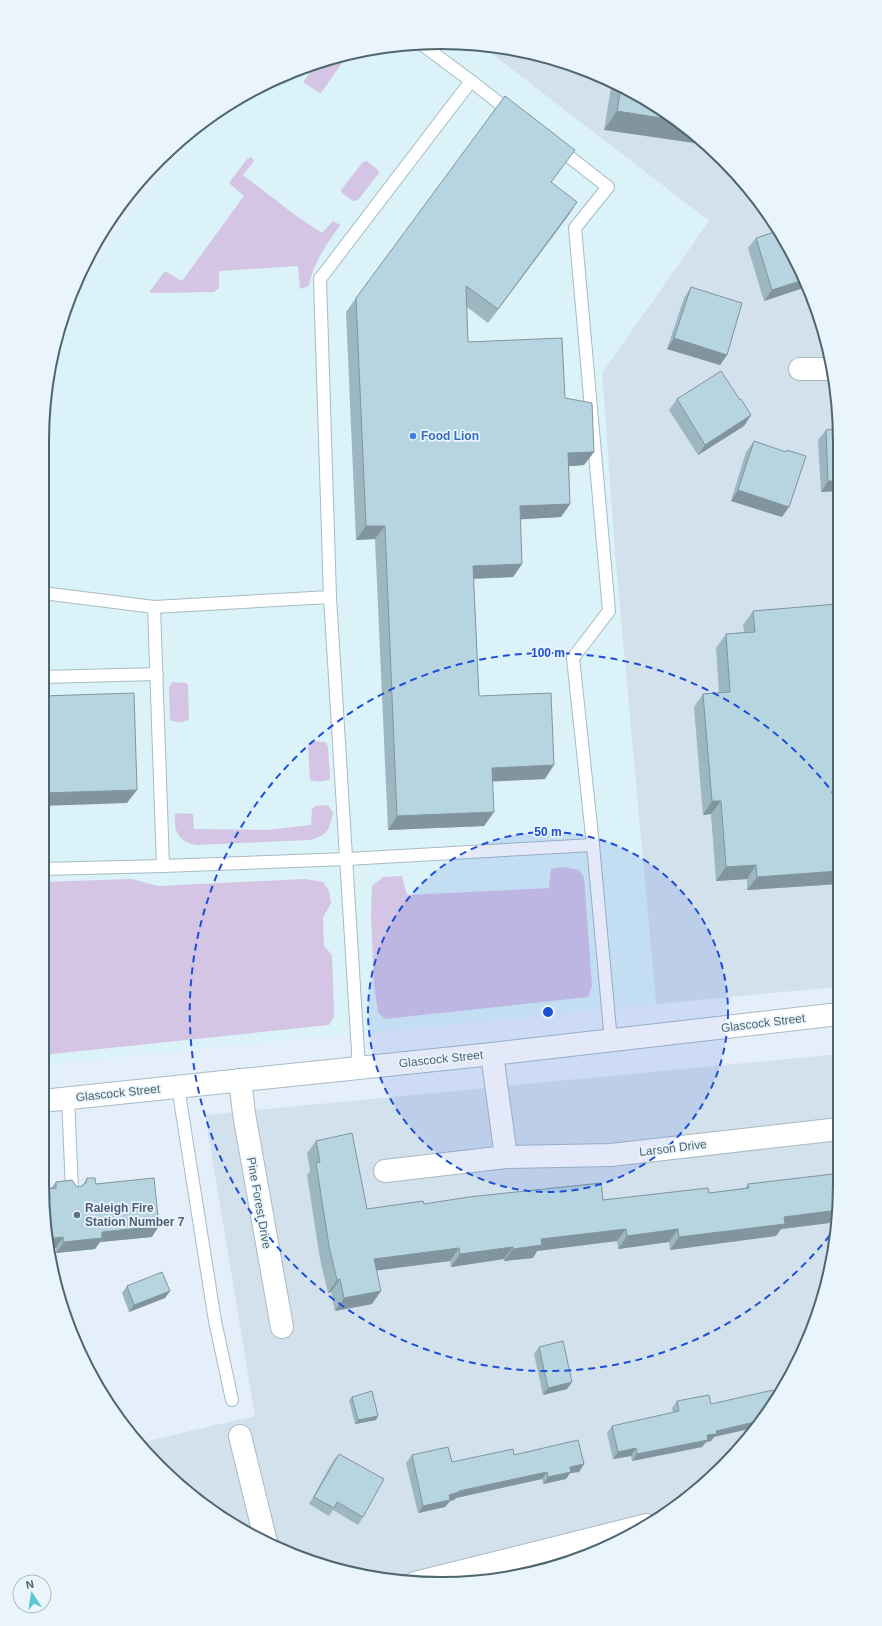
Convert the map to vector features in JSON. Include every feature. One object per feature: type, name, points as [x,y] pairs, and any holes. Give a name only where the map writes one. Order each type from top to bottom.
[{"type":"street","points":[[800,369],[826,369]]},
{"type":"street","name":"Glascock Street","points":[[49,1100],[492,1054],[833,1015]]},
{"type":"street","points":[[492,1054],[506,1158]]},
{"type":"street","name":"Pine Forest Drive","points":[[240,1080],[244,1114],[282,1326]]},
{"type":"street","name":"Larson Drive","points":[[385,1171],[506,1158],[611,1155],[833,1130]]},
{"type":"street","points":[[240,1436],[264,1535]]},
{"type":"street","points":[[439,1577],[626,1530]]},
{"type":"lane","points":[[429,49],[521,120]]},
{"type":"lane","points":[[359,1068],[330,597],[320,279],[471,81]]},
{"type":"lane","points":[[546,139],[608,188],[575,228],[609,611],[573,658],[593,845],[611,1041]]},
{"type":"lane","points":[[49,594],[154,606],[330,597]]},
{"type":"lane","points":[[154,606],[163,866]]},
{"type":"lane","points":[[49,677],[157,674]]},
{"type":"lane","points":[[49,869],[347,859],[593,845]]},
{"type":"lane","points":[[178,1087],[215,1321],[232,1400]]},
{"type":"lane","points":[[68,1098],[72,1190]]},
{"type":"shaded area","points":[[441,49],[489,52],[709,221],[602,373],[615,554],[656,1004],[49,1064],[49,441],[52,390],[62,340],[79,291],[117,233],[188,142],[223,115],[245,102],[268,89],[291,79],[340,62],[390,52]]},
{"type":"shaded area","points":[[489,52],[542,62],[591,79],[614,89],[659,115],[680,130],[718,164],[752,202],[767,223],[793,268],[812,315],[820,340],[830,390],[833,441],[833,987],[656,1004],[615,554],[602,373],[709,221]]},
{"type":"shaded area","points":[[340,62],[342,63],[321,93],[303,82],[311,72]]},
{"type":"shaded area","points":[[251,157],[254,161],[243,175],[295,215],[322,233],[333,221],[340,225],[317,262],[309,286],[300,289],[298,266],[219,271],[219,288],[214,292],[150,293],[165,271],[182,281],[244,196],[229,183],[247,159]]},
{"type":"shaded area","points":[[367,161],[378,170],[379,173],[358,200],[353,201],[342,193],[341,190],[363,162]]},
{"type":"shaded area","points":[[172,682],[186,683],[188,685],[189,719],[183,722],[170,720],[169,687]]},
{"type":"shaded area","points":[[311,741],[325,742],[328,746],[330,779],[325,781],[310,780],[308,744]]},
{"type":"shaded area","points":[[328,805],[333,813],[329,828],[321,836],[310,840],[196,845],[181,838],[176,831],[175,826],[175,814],[181,813],[193,814],[194,829],[267,830],[311,825],[312,809],[316,806]]},
{"type":"shaded area","points":[[564,867],[579,870],[584,877],[592,986],[588,997],[385,1019],[378,1012],[374,985],[371,914],[372,886],[383,877],[402,876],[407,895],[549,888],[551,869]]},
{"type":"shaded area","points":[[132,879],[157,886],[305,879],[323,882],[329,891],[331,903],[323,918],[324,946],[332,955],[334,1017],[329,1025],[49,1054],[49,882]]},
{"type":"shaded area","points":[[833,1055],[832,1211],[830,1236],[820,1286],[803,1335],[793,1358],[767,1403],[752,1424],[736,1443],[699,1480],[659,1511],[637,1524],[614,1537],[567,1556],[542,1564],[492,1574],[441,1577],[415,1576],[390,1574],[340,1564],[291,1547],[268,1537],[223,1511],[183,1480],[145,1442],[255,1416],[205,1115]]},
{"type":"building","points":[[620,92],[664,118],[617,111]]},
{"type":"building","points":[[505,96],[575,150],[551,182],[577,202],[498,309],[466,286],[468,342],[562,338],[565,398],[592,403],[594,452],[568,453],[570,504],[520,506],[522,564],[473,566],[479,696],[551,693],[554,765],[492,768],[494,812],[397,816],[385,526],[366,526],[356,298]]},
{"type":"building","points":[[773,233],[799,281],[772,290],[756,238]]},
{"type":"building","points":[[691,287],[742,303],[727,355],[674,338]]},
{"type":"building","points":[[721,371],[751,415],[705,445],[677,399]]},
{"type":"building","points":[[833,429],[833,481],[828,481],[826,430]]},
{"type":"building","points":[[754,441],[786,452],[787,450],[806,456],[789,507],[738,490]]},
{"type":"building","points":[[833,604],[833,871],[757,877],[756,865],[726,867],[721,801],[712,801],[703,694],[730,692],[726,634],[755,632],[753,611]]},
{"type":"building","points":[[134,693],[137,790],[49,793],[49,696]]},
{"type":"building","points":[[352,1133],[367,1209],[423,1201],[424,1204],[469,1197],[601,1183],[603,1200],[708,1188],[709,1193],[749,1188],[748,1184],[833,1174],[832,1211],[784,1217],[785,1224],[679,1237],[678,1229],[627,1236],[626,1229],[541,1239],[542,1245],[513,1249],[513,1247],[460,1254],[459,1248],[374,1259],[381,1291],[344,1298],[340,1279],[337,1280],[329,1246],[316,1163],[320,1162],[316,1141]]},
{"type":"building","points":[[87,1178],[95,1178],[96,1184],[154,1178],[159,1226],[102,1232],[102,1238],[64,1242],[63,1237],[52,1238],[49,1188],[56,1188],[56,1182],[72,1180],[76,1186],[80,1187],[86,1183]]},
{"type":"building","points":[[162,1272],[170,1291],[134,1305],[127,1286]]},
{"type":"building","points":[[563,1341],[572,1382],[548,1388],[539,1347]]},
{"type":"building","points":[[773,1390],[773,1392],[767,1403],[753,1422],[716,1431],[717,1434],[707,1435],[708,1440],[637,1454],[636,1448],[618,1452],[612,1426],[679,1411],[677,1401],[709,1395],[711,1404]]},
{"type":"building","points":[[372,1391],[378,1416],[358,1420],[352,1397]]},
{"type":"building","points":[[578,1440],[584,1464],[570,1467],[571,1472],[548,1477],[547,1472],[459,1491],[449,1495],[450,1500],[423,1506],[412,1455],[448,1447],[452,1462],[513,1449],[514,1455]]},
{"type":"building","points":[[339,1454],[384,1479],[363,1517],[337,1502],[334,1508],[314,1497]]},
{"type":"place","name":"Food Lion","points":[[413,436]]},
{"type":"place","name":"Raleigh Fire Station Number 7","points":[[77,1215]]}]
